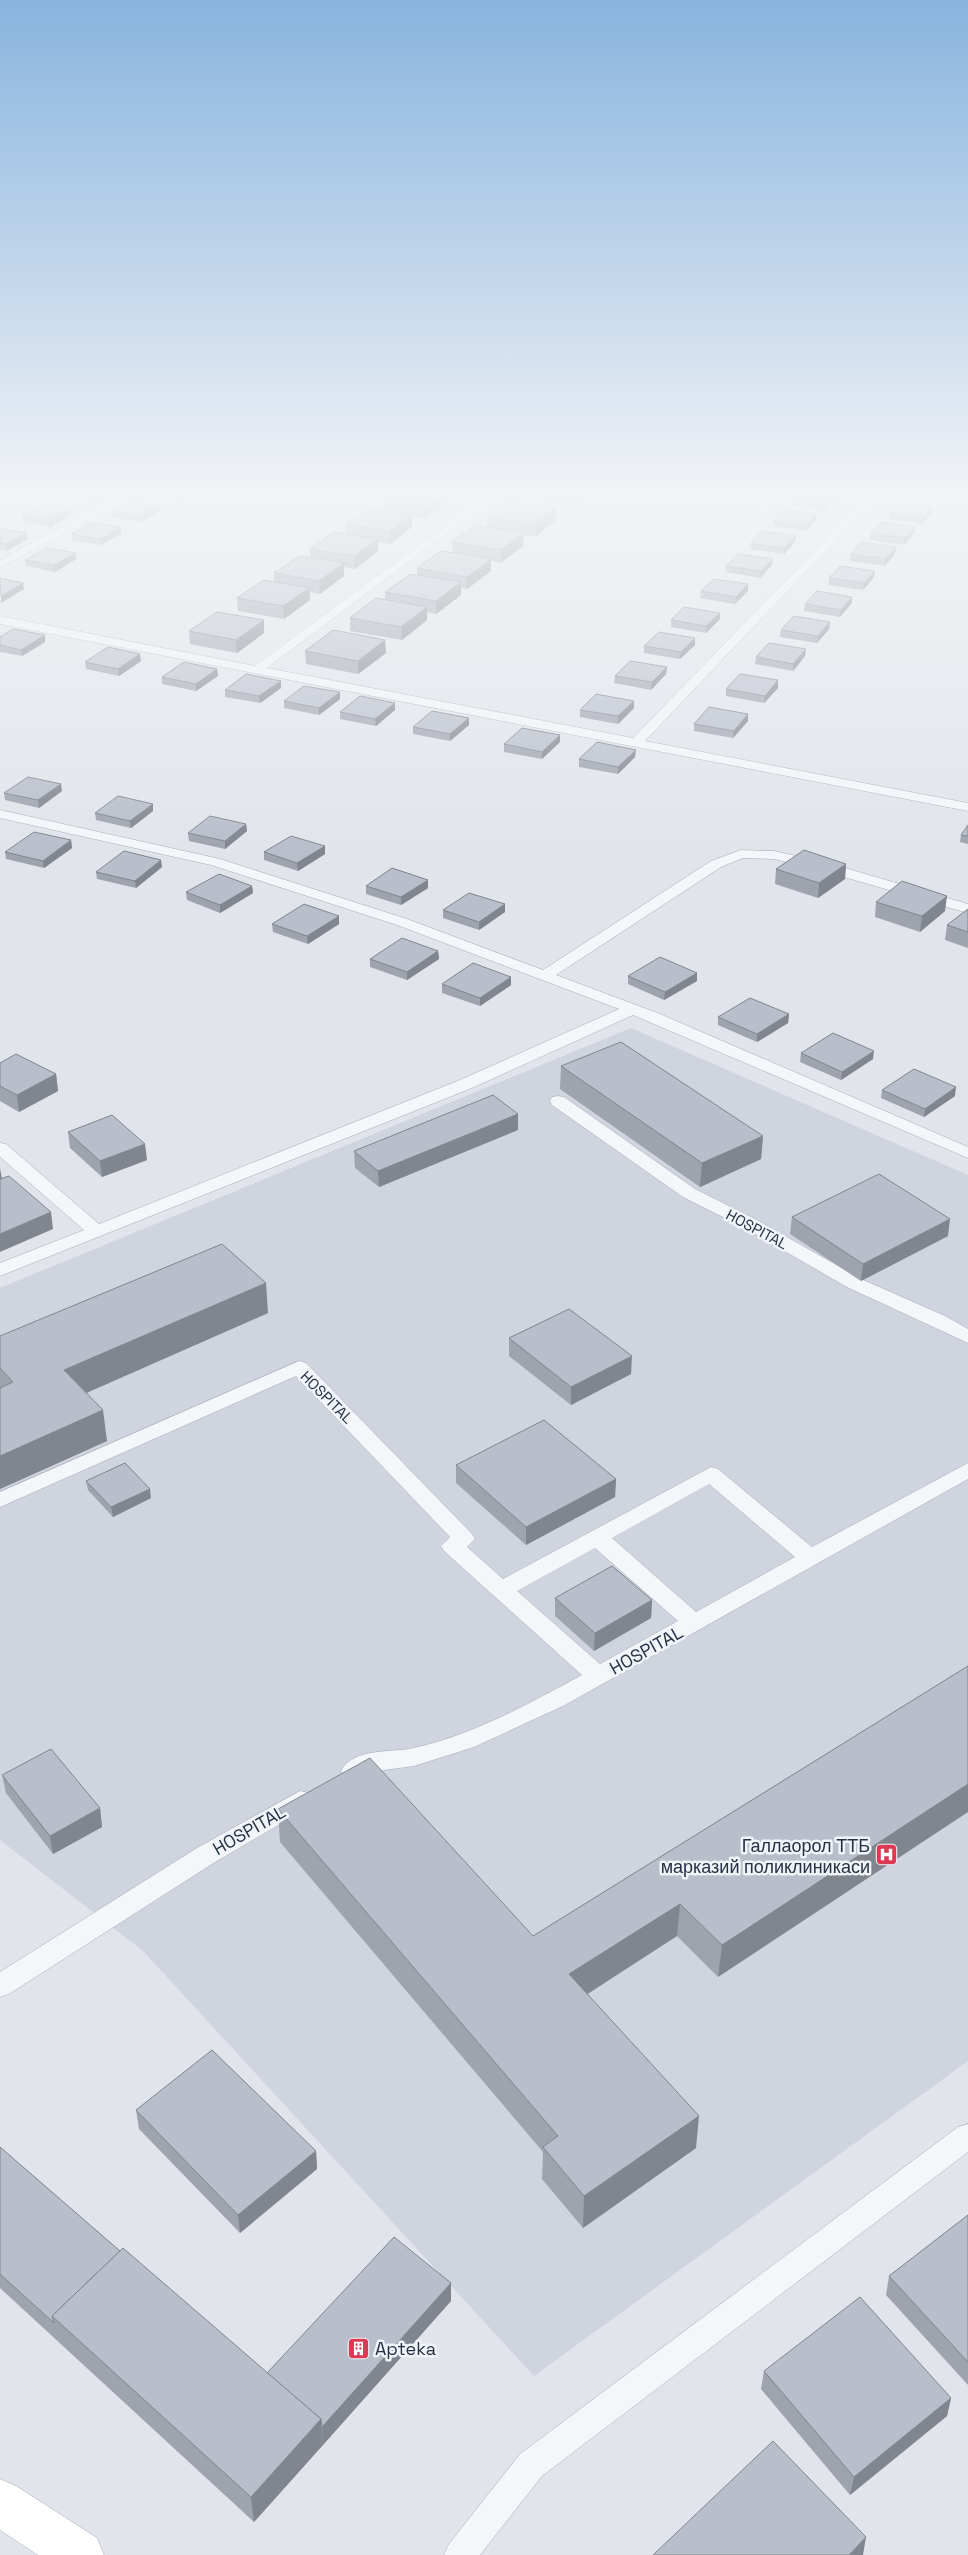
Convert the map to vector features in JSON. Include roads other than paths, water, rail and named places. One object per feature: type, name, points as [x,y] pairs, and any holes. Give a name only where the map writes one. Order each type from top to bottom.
[{"type":"street","points":[[0,2502],[80,2555]]},
{"type":"lane","points":[[255,671],[331,615]]},
{"type":"lane","points":[[637,742],[759,615]]},
{"type":"lane","points":[[0,620],[255,671],[637,742],[968,807]]},
{"type":"lane","points":[[0,814],[215,862],[402,922],[632,1009],[968,1154]]},
{"type":"lane","points":[[545,975],[716,864],[741,854],[763,853],[794,859],[968,909]]},
{"type":"lane","points":[[0,1270],[466,1084],[632,1009]]},
{"type":"lane","name":"HOSPITAL","points":[[558,1101],[689,1193],[749,1223],[861,1286],[938,1320],[968,1337]]},
{"type":"lane","points":[[0,1148],[97,1232]]},
{"type":"lane","name":"HOSPITAL","points":[[0,1500],[299,1367],[464,1539],[452,1546],[598,1676]]},
{"type":"lane","name":"HOSPITAL","points":[[0,1986],[206,1855],[364,1764],[414,1757],[466,1741],[555,1700],[968,1470]]},
{"type":"lane","points":[[502,1590],[711,1474],[811,1558]]},
{"type":"lane","name":"HOSPITAL","points":[[597,1538],[694,1623]]},
{"type":"lane","points":[[460,2555],[531,2465],[968,2136]]},
{"type":"place","name":"Галлаорол ТТБ марказий поликлиникаси","points":[[886,1855]]},
{"type":"place","name":"Apteka","points":[[359,2348]]}]
